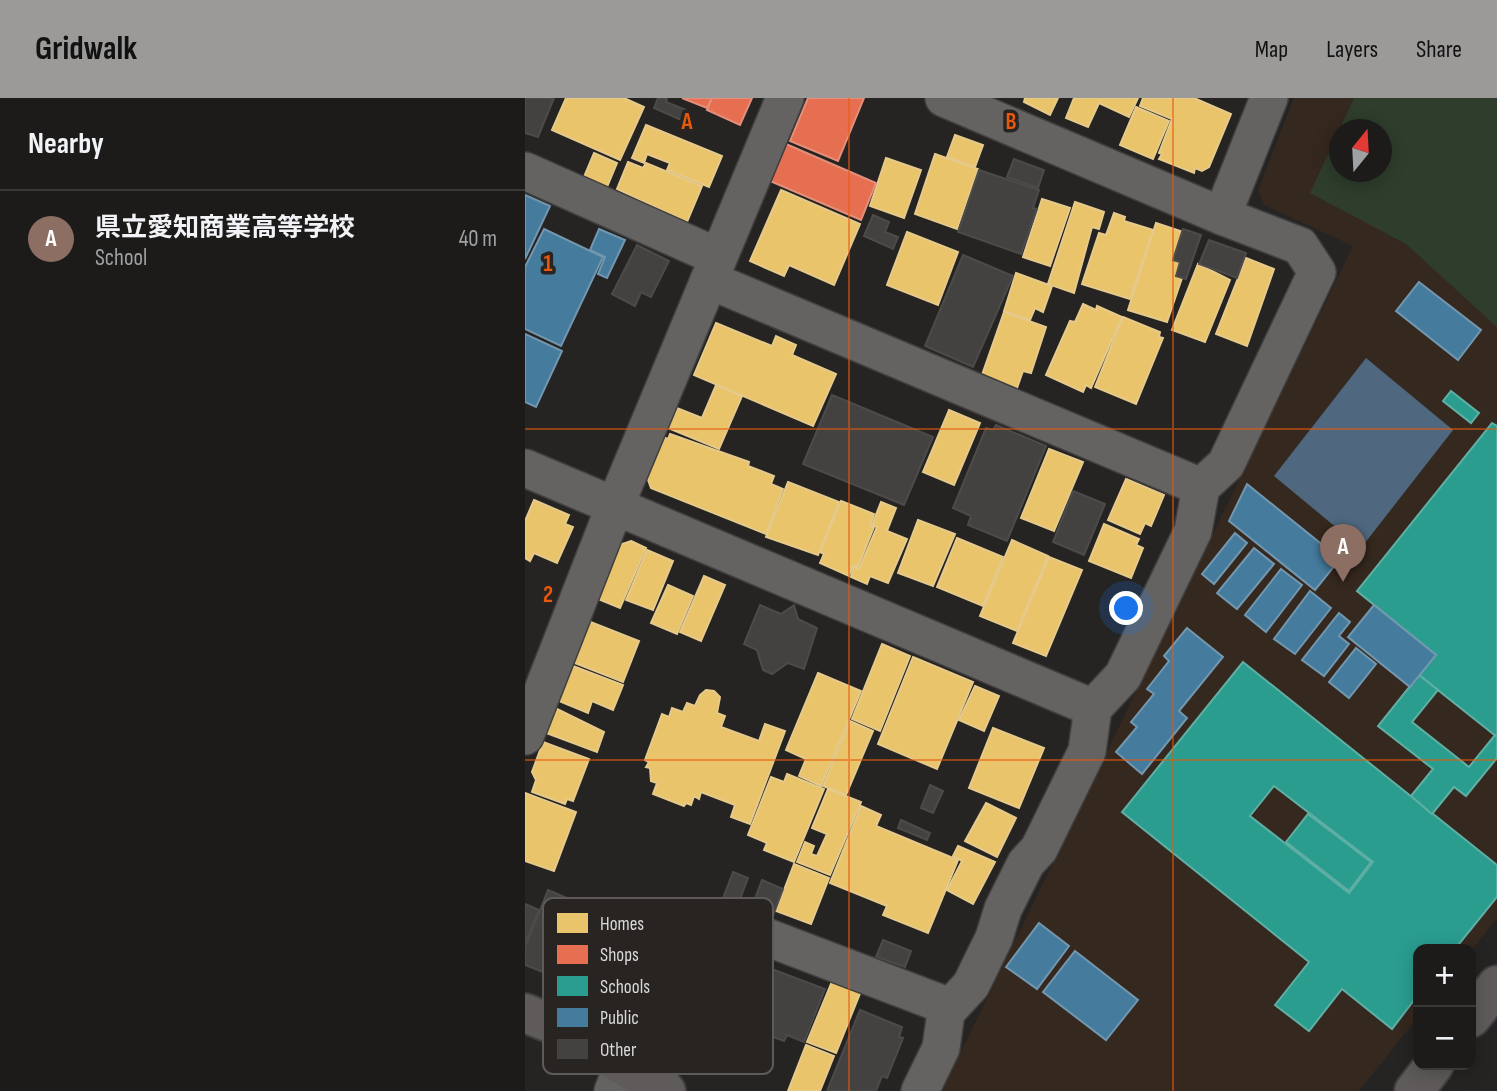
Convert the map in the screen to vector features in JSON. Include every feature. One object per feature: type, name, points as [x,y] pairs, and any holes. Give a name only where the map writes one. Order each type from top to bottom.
[{"type":"street","points":[[525,736],[615,506],[785,98]]},
{"type":"street","points":[[920,1091],[941,1048],[946,1012],[971,985],[995,938],[1003,909],[1026,863],[1039,849],[1087,751],[1093,708],[1123,676],[1193,531],[1201,488],[1226,464],[1317,272],[1300,246],[1222,216],[1004,110],[944,98]]},
{"type":"street","points":[[1222,216],[1269,98]]},
{"type":"street","points":[[525,172],[714,268],[1201,488]]},
{"type":"street","points":[[525,468],[1093,708]]},
{"type":"street","points":[[773,940],[950,1007]]},
{"type":"street","points":[[1476,1012],[1497,985]]},
{"type":"street","points":[[525,1013],[543,1020]]},
{"type":"street","points":[[1413,1091],[1430,1070]]},
{"type":"shaded area","points":[[1294,98],[1497,98],[1497,918],[1476,945],[1413,944],[1413,1023],[1359,1091],[942,1091],[1353,246],[1264,205],[1258,190]]},
{"type":"green space","points":[[1354,98],[1497,98],[1497,327],[1406,244],[1310,193],[1329,152],[1329,182],[1392,182],[1392,119],[1344,119]]},
{"type":"water","points":[[1366,358],[1453,430],[1361,548],[1274,476]]},
{"type":"building: Homes","points":[[566,98],[624,98],[644,107],[620,160],[552,130]]},
{"type":"building: Homes","points":[[1025,98],[1058,98],[1050,115],[1024,102]]},
{"type":"building: Homes","points":[[1074,98],[1138,98],[1129,117],[1099,103],[1088,127],[1066,118]]},
{"type":"building: Homes","points":[[1143,98],[1194,98],[1231,114],[1209,167],[1202,171],[1195,168],[1194,173],[1159,159],[1172,119],[1140,106]]},
{"type":"building: Homes","points":[[1136,107],[1169,121],[1153,159],[1120,145]]},
{"type":"building: Homes","points":[[646,125],[722,156],[709,187],[667,170],[670,163],[647,154],[644,163],[632,158]]},
{"type":"building: Homes","points":[[955,135],[983,145],[975,167],[947,157]]},
{"type":"building: Homes","points":[[594,153],[617,163],[607,187],[584,177]]},
{"type":"building: Homes","points":[[935,154],[978,169],[957,229],[915,214]]},
{"type":"building: Homes","points":[[886,158],[921,170],[904,218],[870,206]]},
{"type":"building: Homes","points":[[628,162],[643,168],[646,163],[702,186],[687,222],[617,189]]},
{"type":"building: Homes","points":[[781,190],[860,224],[834,285],[789,265],[784,276],[750,261]]},
{"type":"building: Homes","points":[[1042,199],[1070,208],[1050,266],[1023,257]]},
{"type":"building: Homes","points":[[1075,202],[1104,212],[1099,229],[1092,227],[1074,293],[1048,284]]},
{"type":"building: Homes","points":[[1114,213],[1125,217],[1124,221],[1153,230],[1130,299],[1082,284],[1099,233],[1106,235]]},
{"type":"building: Homes","points":[[1156,223],[1183,232],[1173,260],[1180,262],[1176,276],[1182,278],[1167,322],[1128,310]]},
{"type":"building: Homes","points":[[907,232],[958,252],[938,305],[887,285]]},
{"type":"building: Homes","points":[[1246,258],[1274,269],[1247,346],[1216,334]]},
{"type":"building: Homes","points":[[1198,264],[1230,280],[1205,342],[1172,330]]},
{"type":"building: Homes","points":[[1016,273],[1052,286],[1043,312],[1035,308],[1030,320],[1004,311]]},
{"type":"building: Homes","points":[[1083,304],[1096,310],[1097,306],[1122,317],[1091,388],[1086,385],[1083,392],[1046,375],[1070,321],[1075,322]]},
{"type":"building: Homes","points":[[1004,312],[1046,327],[1031,373],[1023,371],[1017,388],[982,375]]},
{"type":"building: Homes","points":[[1123,317],[1160,332],[1159,337],[1163,338],[1136,404],[1095,387]]},
{"type":"building: Homes","points":[[716,323],[772,346],[776,336],[796,345],[792,355],[836,374],[813,426],[694,375]]},
{"type":"building: Homes","points":[[716,385],[742,396],[719,449],[668,428],[677,408],[702,418]]},
{"type":"building: Homes","points":[[949,410],[980,423],[954,485],[923,472]]},
{"type":"building: Homes","points":[[670,434],[749,462],[748,466],[774,476],[771,484],[783,489],[766,534],[651,488],[647,477],[663,437],[668,439]]},
{"type":"building: Homes","points":[[1049,449],[1083,462],[1054,531],[1021,518]]},
{"type":"building: Homes","points":[[1126,479],[1164,495],[1151,526],[1145,523],[1140,534],[1108,520]]},
{"type":"building: Homes","points":[[788,482],[839,502],[818,555],[766,537]]},
{"type":"building: Homes","points":[[534,500],[569,515],[565,524],[573,527],[557,563],[534,553],[530,561],[525,558],[525,521]]},
{"type":"building: Homes","points":[[841,501],[874,514],[870,526],[874,527],[858,567],[853,566],[849,576],[820,563],[824,554],[820,552]]},
{"type":"building: Homes","points":[[881,502],[896,508],[887,531],[907,539],[888,583],[870,576],[867,584],[851,577],[854,567],[859,569],[877,527],[872,525]]},
{"type":"building: Homes","points":[[918,520],[955,534],[933,586],[898,573]]},
{"type":"building: Homes","points":[[1104,524],[1139,539],[1136,545],[1143,548],[1131,578],[1089,561]]},
{"type":"building: Homes","points":[[957,538],[1003,557],[983,606],[937,587]]},
{"type":"building: Homes","points":[[1012,540],[1048,556],[1017,631],[980,616]]},
{"type":"building: Homes","points":[[631,541],[646,548],[620,608],[598,599],[619,545]]},
{"type":"building: Homes","points":[[647,550],[673,561],[653,610],[626,600]]},
{"type":"building: Homes","points":[[1049,557],[1082,570],[1046,656],[1013,643]]},
{"type":"building: Homes","points":[[704,576],[725,585],[701,641],[680,632]]},
{"type":"building: Homes","points":[[668,585],[693,596],[677,634],[651,623]]},
{"type":"building: Homes","points":[[588,621],[639,641],[623,682],[572,662]]},
{"type":"building: Homes","points":[[882,644],[910,656],[880,731],[852,719]]},
{"type":"building: Homes","points":[[913,657],[973,682],[937,769],[878,744]]},
{"type":"building: Homes","points":[[573,666],[623,685],[613,710],[592,701],[588,713],[559,701]]},
{"type":"building: Homes","points":[[818,673],[861,691],[821,786],[799,776],[806,759],[786,750]]},
{"type":"building: Homes","points":[[975,686],[999,696],[984,731],[959,720]]},
{"type":"building: Homes","points":[[706,690],[714,691],[720,697],[717,713],[725,716],[721,727],[759,741],[765,724],[785,731],[750,824],[731,817],[735,805],[701,792],[699,799],[694,796],[691,805],[686,803],[684,806],[653,794],[657,783],[651,781],[650,768],[646,767],[649,762],[645,760],[662,714],[669,717],[672,708],[683,712],[687,703],[695,706],[700,695]]},
{"type":"building: Homes","points":[[555,708],[604,732],[597,752],[546,733]]},
{"type":"building: Homes","points":[[850,721],[873,731],[846,795],[823,786]]},
{"type":"building: Homes","points":[[993,728],[1044,748],[1019,808],[969,788]]},
{"type":"building: Homes","points":[[543,742],[589,759],[573,801],[567,799],[565,804],[532,792],[536,780],[532,772]]},
{"type":"building: Homes","points":[[787,774],[824,789],[794,862],[764,850],[767,843],[748,835],[771,777],[784,782]]},
{"type":"building: Homes","points":[[828,789],[861,802],[830,875],[797,862],[805,842],[814,846],[811,854],[817,856],[827,834],[812,828]]},
{"type":"building: Homes","points":[[525,793],[576,812],[554,871],[525,861]]},
{"type":"building: Homes","points":[[986,803],[1016,818],[997,857],[965,841]]},
{"type":"building: Homes","points":[[861,806],[881,815],[876,826],[958,860],[928,933],[883,915],[887,906],[830,883]]},
{"type":"building: Homes","points":[[958,846],[995,862],[973,904],[947,890],[962,861],[953,856]]},
{"type":"building: Homes","points":[[794,864],[829,878],[811,924],[776,911]]},
{"type":"building: Homes","points":[[833,979],[861,991],[836,1053],[807,1042]]},
{"type":"building: Homes","points":[[806,1045],[834,1056],[820,1091],[788,1091]]},
{"type":"building: Shops","points":[[682,98],[712,98],[707,108]]},
{"type":"building: Shops","points":[[712,98],[752,98],[740,125],[707,110]]},
{"type":"building: Shops","points":[[808,98],[864,98],[838,161],[790,141]]},
{"type":"building: Shops","points":[[786,144],[876,183],[861,220],[770,181]]},
{"type":"building: Schools","points":[[1451,391],[1479,413],[1471,423],[1443,401]]},
{"type":"building: Schools","points":[[1492,423],[1497,426],[1497,737],[1419,675],[1436,655],[1357,591]]},
{"type":"building: Schools","points":[[1243,662],[1497,865],[1497,897],[1459,944],[1413,944],[1413,1002],[1392,1029],[1342,989],[1309,1031],[1275,1005],[1309,962],[1122,812]],"holes":[[[1274,786],[1373,862],[1349,893],[1250,816]]]},
{"type":"building: Schools","points":[[1419,675],[1438,690],[1412,722],[1469,767],[1495,735],[1497,737],[1497,758],[1466,796],[1454,787],[1432,814],[1411,796],[1433,769],[1378,726]]},
{"type":"building: Schools","points":[[1308,814],[1371,862],[1349,891],[1286,842]]},
{"type":"building: Public","points":[[525,195],[550,206],[525,259]]},
{"type":"building: Public","points":[[544,229],[603,257],[561,346],[525,329],[525,267]]},
{"type":"building: Public","points":[[599,229],[625,240],[607,278],[598,274],[605,257],[590,250]]},
{"type":"building: Public","points":[[1419,282],[1481,330],[1458,360],[1396,311]]},
{"type":"building: Public","points":[[525,334],[562,351],[536,407],[525,402]]},
{"type":"building: Public","points":[[1247,484],[1340,559],[1315,590],[1229,521]]},
{"type":"building: Public","points":[[1235,533],[1247,543],[1214,584],[1202,574]]},
{"type":"building: Public","points":[[1254,548],[1274,564],[1237,609],[1217,593]]},
{"type":"building: Public","points":[[1281,569],[1302,585],[1266,632],[1245,615]]},
{"type":"building: Public","points":[[1310,591],[1331,608],[1295,654],[1274,639]]},
{"type":"building: Public","points":[[1374,605],[1436,655],[1410,687],[1348,637]]},
{"type":"building: Public","points":[[1339,613],[1350,622],[1339,636],[1349,644],[1324,676],[1302,660]]},
{"type":"building: Public","points":[[1187,628],[1223,657],[1179,711],[1187,718],[1142,774],[1116,752],[1137,727],[1131,722],[1154,694],[1147,689],[1169,661],[1164,656]]},
{"type":"building: Public","points":[[1356,648],[1376,664],[1349,698],[1329,682]]},
{"type":"building: Public","points":[[1039,923],[1069,946],[1037,989],[1006,967]]},
{"type":"building: Public","points":[[1075,951],[1138,1000],[1106,1040],[1043,992]]},
{"type":"building: Other","points":[[525,98],[554,98],[538,137],[525,133]]},
{"type":"building: Other","points":[[658,98],[667,98],[666,102],[686,110],[681,120],[654,108]]},
{"type":"building: Other","points":[[1014,159],[1044,170],[1038,188],[1007,177]]},
{"type":"building: Other","points":[[979,170],[1039,190],[1033,208],[1037,209],[1021,254],[958,232]]},
{"type":"building: Other","points":[[873,215],[889,222],[885,232],[898,237],[893,249],[864,236]]},
{"type":"building: Other","points":[[1183,229],[1201,235],[1186,279],[1176,276],[1180,262],[1173,260]]},
{"type":"building: Other","points":[[1209,240],[1246,253],[1237,278],[1199,264]]},
{"type":"building: Other","points":[[637,245],[669,261],[651,297],[641,292],[635,306],[612,294]]},
{"type":"building: Other","points":[[963,255],[1013,276],[973,367],[925,346]]},
{"type":"building: Other","points":[[832,395],[933,437],[904,505],[803,464]]},
{"type":"building: Other","points":[[996,425],[1046,446],[1007,541],[968,525],[971,516],[953,508],[986,428],[993,430]]},
{"type":"building: Other","points":[[1073,491],[1105,504],[1084,555],[1053,542]]},
{"type":"building: Other","points":[[760,605],[781,614],[794,605],[798,619],[817,628],[804,669],[788,663],[772,674],[763,670],[757,650],[744,644]]},
{"type":"building: Other","points":[[930,785],[943,791],[933,813],[921,808]]},
{"type":"building: Other","points":[[901,820],[930,833],[927,840],[898,828]]},
{"type":"building: Other","points":[[733,872],[748,878],[740,898],[723,898]]},
{"type":"building: Other","points":[[762,880],[783,889],[773,916],[773,898],[755,898]]},
{"type":"building: Other","points":[[548,890],[567,898],[545,898]]},
{"type":"building: Other","points":[[543,903],[543,972],[525,965],[525,948]]},
{"type":"building: Other","points":[[525,904],[539,910],[525,944]]},
{"type":"building: Other","points":[[883,940],[911,951],[905,967],[876,957]]},
{"type":"building: Other","points":[[773,970],[825,989],[804,1042],[787,1035],[784,1041],[773,1037]]},
{"type":"building: Other","points":[[860,1010],[902,1027],[899,1037],[903,1038],[887,1078],[882,1076],[876,1091],[827,1091]]},
{"type":"place","name":"県立愛知商業高等学校","points":[[1343,582]]}]
